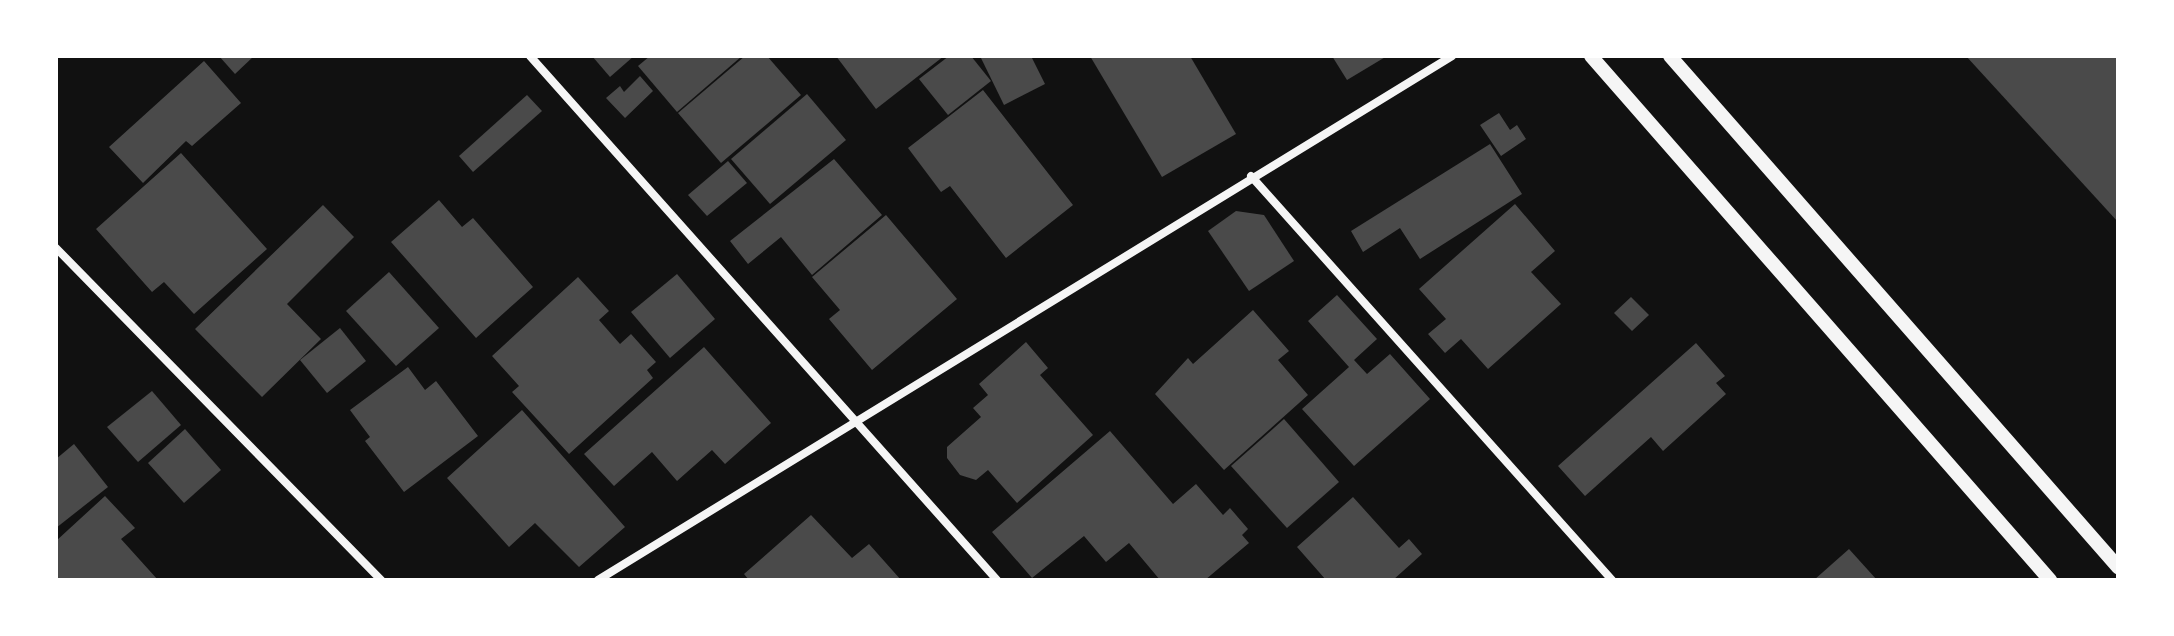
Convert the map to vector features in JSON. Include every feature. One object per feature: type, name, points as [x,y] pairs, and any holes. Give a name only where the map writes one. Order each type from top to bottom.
[{"type":"street","points":[[530,56],[997,580]]},
{"type":"street","points":[[598,580],[1251,176],[1452,56]]},
{"type":"street","points":[[1591,56],[2050,580]]},
{"type":"street","points":[[1670,56],[2118,567]]},
{"type":"street","points":[[1251,176],[1612,580]]},
{"type":"street","points":[[56,248],[381,580]]},
{"type":"building","points":[[219,56],[254,56],[235,74]]},
{"type":"building","points":[[592,56],[634,56],[610,77]]},
{"type":"building","points":[[650,56],[742,56],[677,112],[638,66]]},
{"type":"building","points":[[745,56],[767,56],[801,95],[721,163],[678,113]]},
{"type":"building","points":[[836,56],[944,56],[876,109]]},
{"type":"building","points":[[949,56],[971,56],[991,81],[948,115],[919,79]]},
{"type":"building","points":[[980,56],[1031,56],[1045,84],[1004,105]]},
{"type":"building","points":[[1090,56],[1190,56],[1236,134],[1162,177]]},
{"type":"building","points":[[1332,56],[1387,56],[1347,80]]},
{"type":"building","points":[[1966,56],[2118,56],[2118,222]]},
{"type":"building","points":[[204,61],[241,103],[192,146],[186,141],[143,183],[109,147]]},
{"type":"building","points":[[640,76],[653,91],[625,118],[606,98],[620,86],[624,92]]},
{"type":"building","points":[[983,90],[1073,205],[1006,258],[950,186],[941,192],[908,148]]},
{"type":"building","points":[[807,94],[846,140],[770,204],[731,159]]},
{"type":"building","points":[[527,95],[542,111],[473,172],[459,156]]},
{"type":"building","points":[[1499,113],[1510,130],[1517,125],[1526,139],[1501,156],[1480,125]]},
{"type":"building","points":[[1490,144],[1522,194],[1420,259],[1400,228],[1363,252],[1351,231]]},
{"type":"building","points":[[181,153],[267,249],[194,314],[164,282],[152,292],[96,229]]},
{"type":"building","points":[[834,159],[882,215],[812,275],[781,237],[748,264],[730,241]]},
{"type":"building","points":[[728,161],[747,183],[707,216],[688,195]]},
{"type":"building","points":[[439,200],[462,227],[473,218],[533,287],[476,338],[391,242]]},
{"type":"building","points":[[1515,204],[1555,251],[1531,272],[1561,304],[1488,369],[1461,339],[1445,353],[1428,334],[1446,319],[1419,289]]},
{"type":"building","points":[[323,205],[354,237],[287,304],[321,339],[262,397],[195,329]]},
{"type":"building","points":[[1236,211],[1264,215],[1294,261],[1249,291],[1208,231]]},
{"type":"building","points":[[886,215],[957,299],[872,370],[829,319],[840,310],[812,277]]},
{"type":"building","points":[[389,272],[439,328],[396,366],[346,311]]},
{"type":"building","points":[[677,274],[715,319],[670,358],[631,312]]},
{"type":"building","points":[[578,277],[609,311],[599,320],[620,344],[631,334],[656,362],[647,370],[653,378],[569,454],[512,392],[519,386],[492,356]]},
{"type":"building","points":[[1337,295],[1377,339],[1354,360],[1367,374],[1390,354],[1430,399],[1354,466],[1302,409],[1349,367],[1308,321]]},
{"type":"building","points":[[1631,297],[1649,315],[1632,331],[1614,313]]},
{"type":"building","points":[[1253,310],[1289,351],[1278,360],[1308,395],[1224,470],[1155,394],[1188,358],[1193,364]]},
{"type":"building","points":[[340,328],[366,361],[327,393],[300,360]]},
{"type":"building","points":[[1026,342],[1048,368],[1040,375],[1093,435],[1017,503],[988,470],[976,480],[960,475],[947,458],[947,447],[981,417],[973,408],[988,395],[979,384]]},
{"type":"building","points":[[1696,343],[1725,376],[1716,383],[1726,394],[1663,451],[1651,437],[1585,496],[1558,466]]},
{"type":"building","points":[[704,347],[771,423],[725,464],[712,450],[677,481],[652,452],[614,486],[584,454]]},
{"type":"building","points":[[408,367],[425,390],[436,381],[478,436],[404,492],[365,441],[370,437],[350,410]]},
{"type":"building","points":[[152,391],[181,425],[138,462],[107,427]]},
{"type":"building","points":[[522,410],[625,527],[579,567],[535,523],[509,547],[447,478]]},
{"type":"building","points":[[1284,419],[1339,482],[1287,528],[1231,466]]},
{"type":"building","points":[[185,429],[221,470],[184,503],[148,463]]},
{"type":"building","points":[[1110,431],[1173,504],[1196,484],[1223,515],[1230,508],[1248,529],[1242,535],[1249,543],[1205,580],[1160,580],[1129,543],[1106,562],[1084,536],[1032,578],[992,532]]},
{"type":"building","points":[[74,444],[108,487],[56,528],[56,459]]},
{"type":"building","points":[[105,496],[135,528],[121,539],[158,580],[56,580],[56,541]]},
{"type":"building","points":[[1353,497],[1399,548],[1409,539],[1422,554],[1393,580],[1326,580],[1297,547]]},
{"type":"building","points":[[811,515],[852,558],[869,544],[901,580],[749,580],[744,574]]},
{"type":"building","points":[[1849,549],[1877,580],[1814,580]]}]
